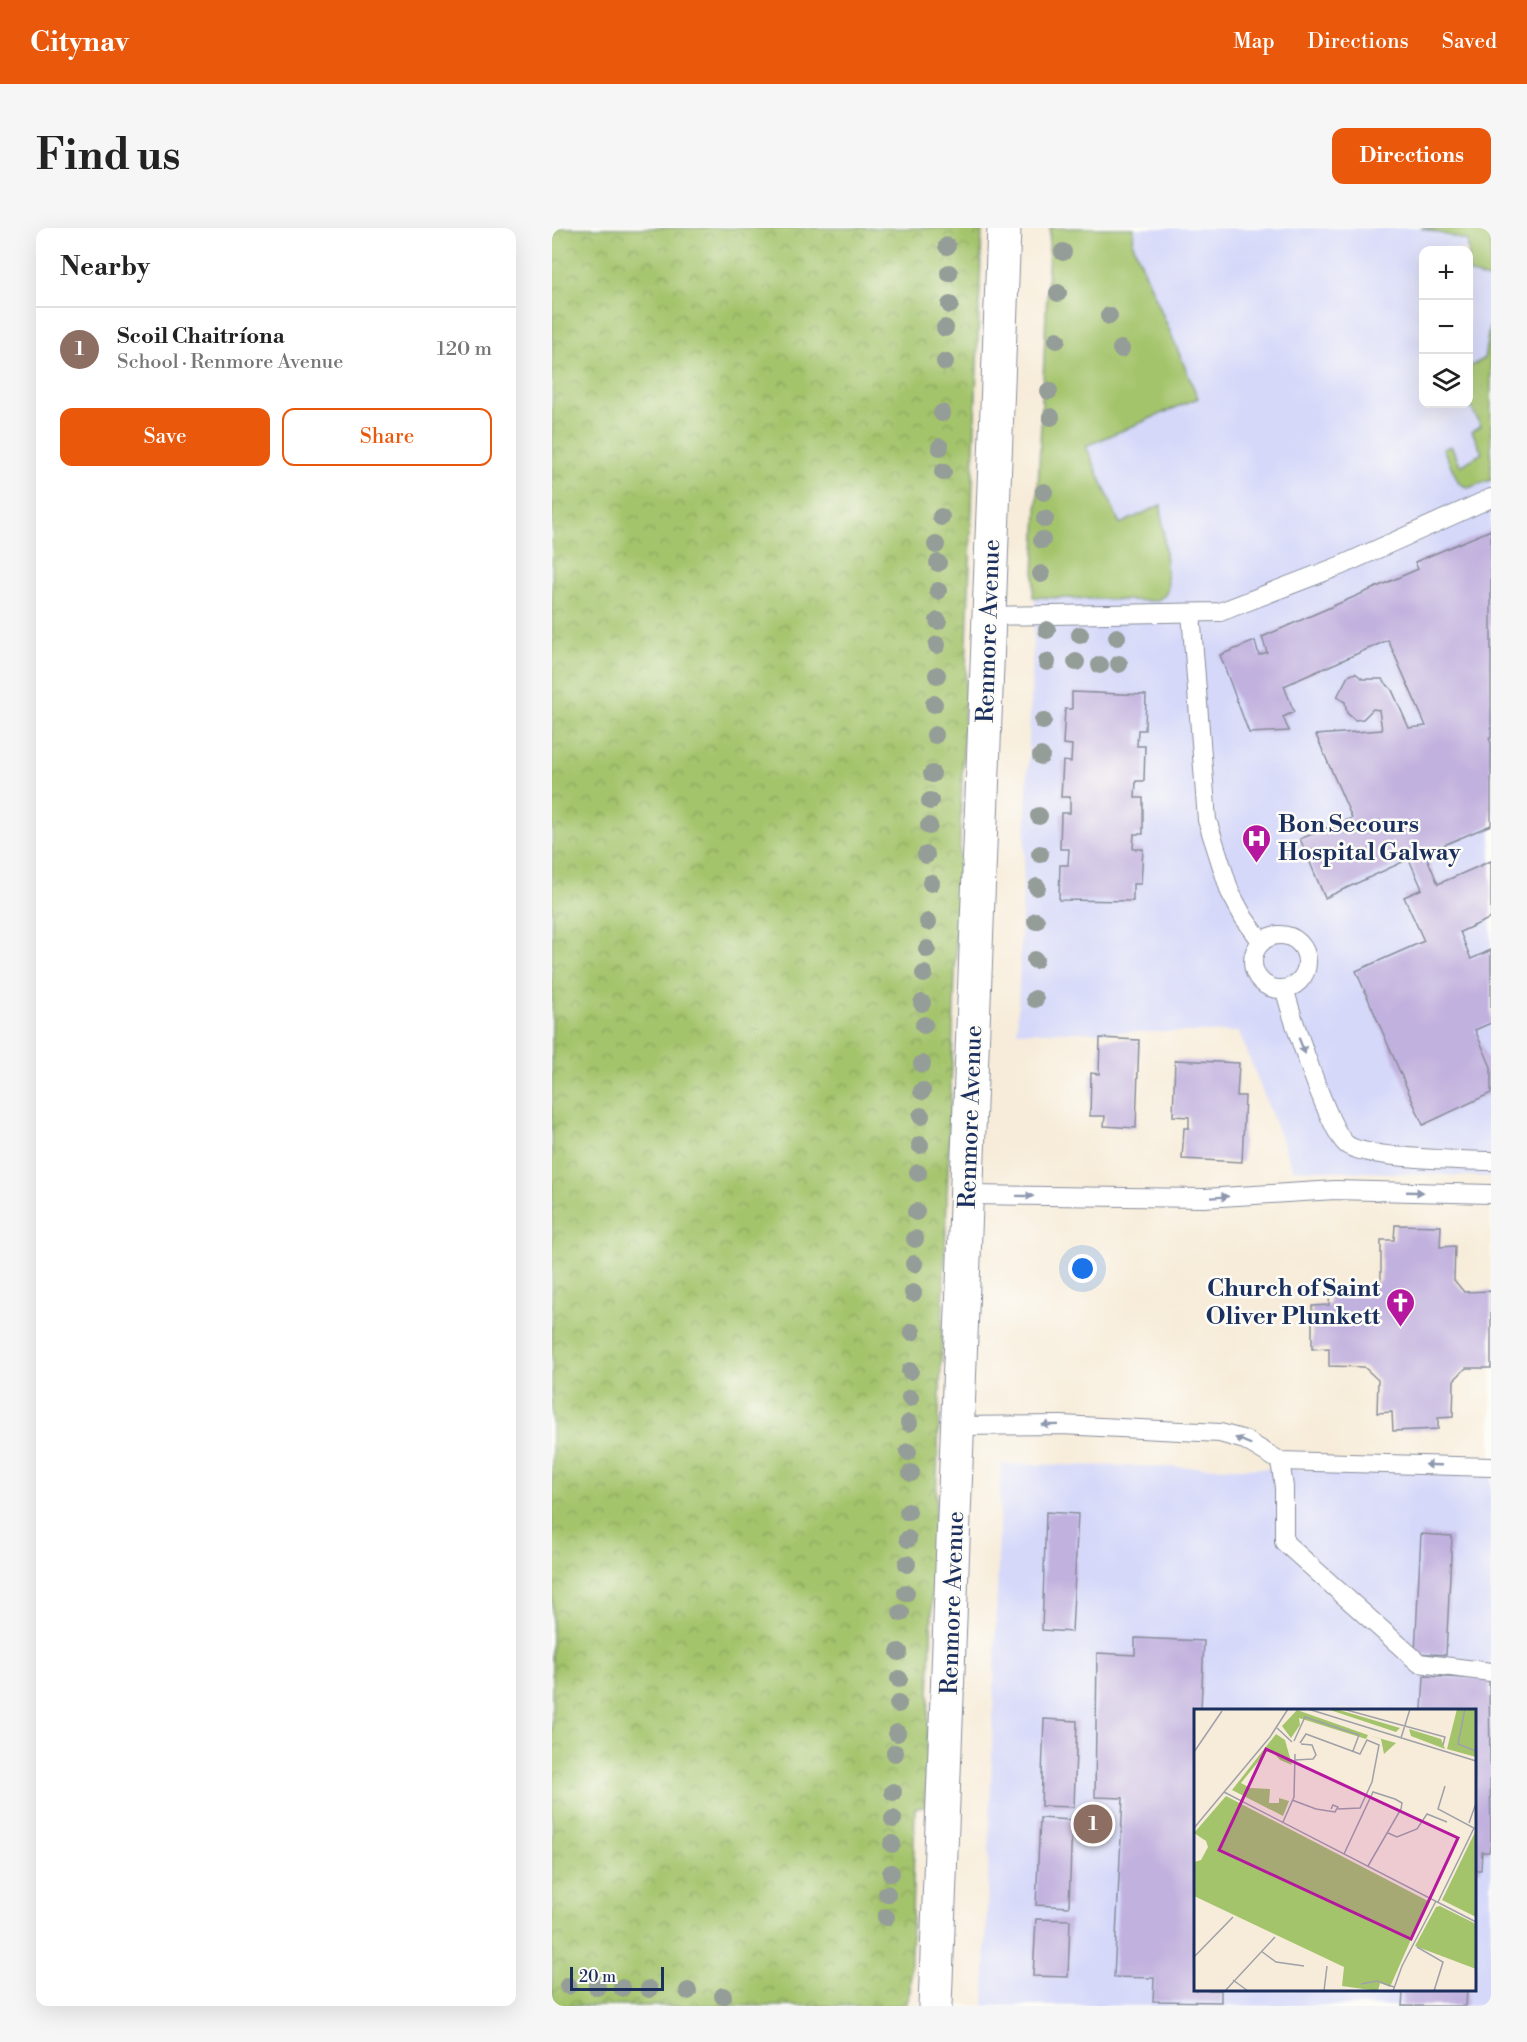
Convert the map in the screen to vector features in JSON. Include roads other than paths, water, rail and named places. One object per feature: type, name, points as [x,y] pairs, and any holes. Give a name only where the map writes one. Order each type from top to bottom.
[{"type":"street","name":"Renmore Avenue","points":[[935,2006],[1004,228]]},
{"type":"lane","points":[[988,616],[1220,612],[1256,600],[1491,498]]},
{"type":"lane","points":[[1191,613],[1207,820],[1230,892],[1244,918],[1261,941]]},
{"type":"lane","points":[[1274,935],[1286,935],[1299,942],[1306,954],[1307,969],[1301,981],[1285,990],[1264,985],[1257,978],[1252,957],[1261,941],[1274,935]]},
{"type":"lane","points":[[1285,990],[1292,1022],[1333,1122],[1345,1144],[1369,1153],[1491,1161]]},
{"type":"lane","points":[[966,1195],[1204,1198],[1335,1190],[1491,1194]]},
{"type":"lane","points":[[959,1426],[1061,1425],[1220,1433],[1245,1440],[1280,1461],[1491,1467]]},
{"type":"lane","points":[[1280,1461],[1284,1487],[1284,1542],[1419,1663],[1491,1672]]},
{"type":"place","name":"Bon Secours Hospital Galway","points":[[1257,864]]},
{"type":"place","name":"Church of Saint Oliver Plunkett","points":[[1401,1328]]},
{"type":"place","name":"Scoil Chaitríona","points":[[1093,1824]]}]
